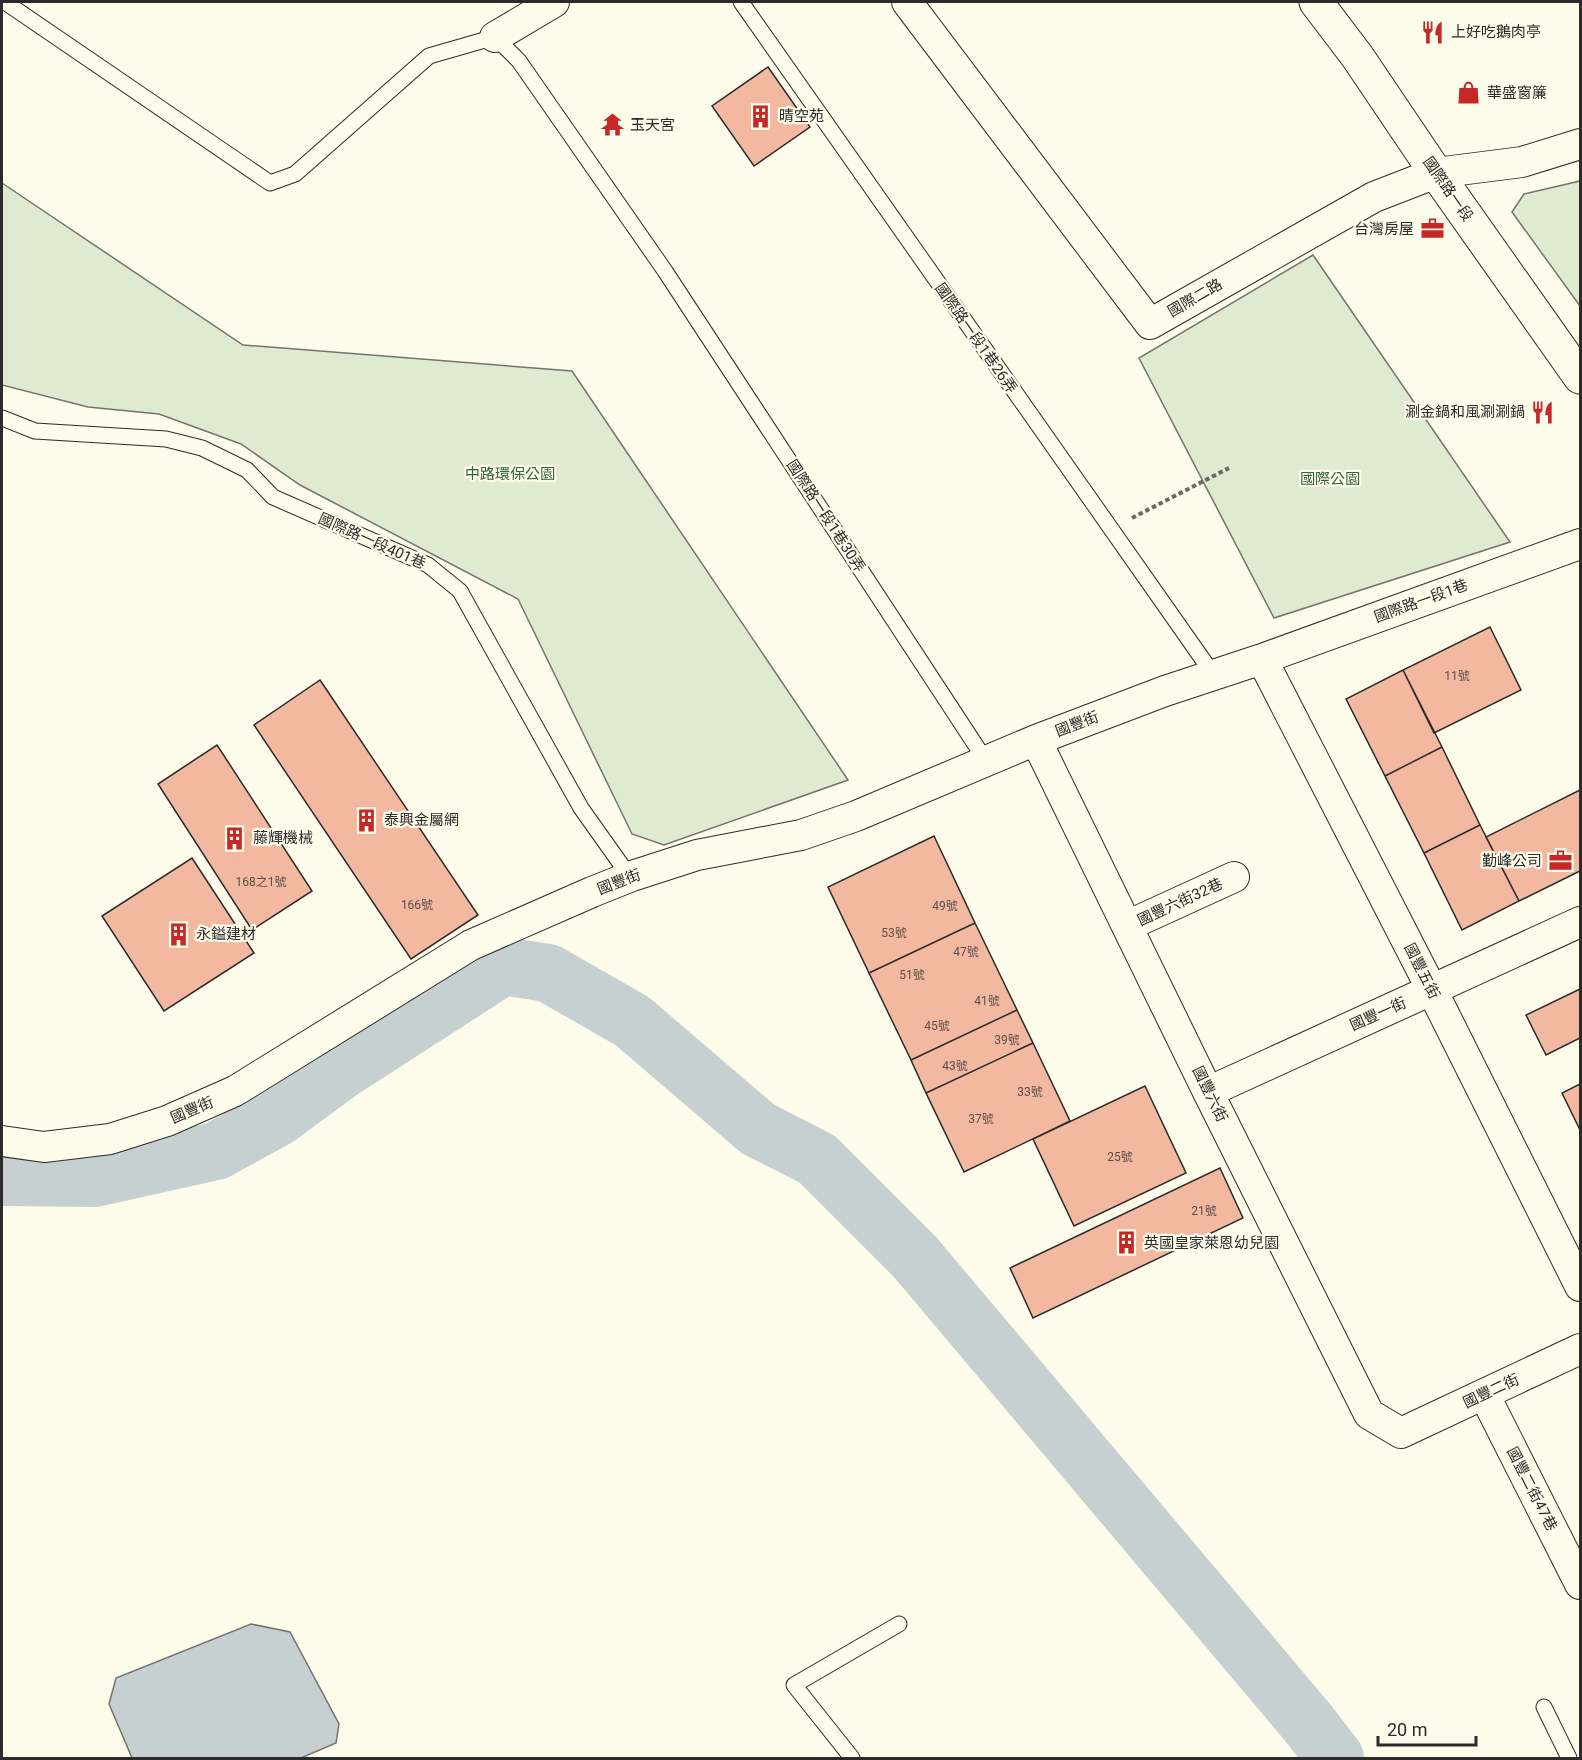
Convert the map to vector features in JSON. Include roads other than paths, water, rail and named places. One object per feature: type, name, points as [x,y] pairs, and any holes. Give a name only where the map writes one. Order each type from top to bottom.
[{"type":"street","points":[[495,37],[554,2]]},
{"type":"street","name":"國際二路","points":[[907,2],[1150,324],[1374,196],[1436,173],[1522,162],[1581,144]]},
{"type":"street","name":"國際路一段","points":[[1316,2],[1357,56],[1436,173],[1581,377]]},
{"type":"street","name":"國際路一段1巷","points":[[1262,659],[1581,544]]},
{"type":"street","name":"國豐街","points":[[2,1141],[44,1147],[110,1138],[167,1121],[235,1091],[471,945],[630,877],[697,855],[801,835],[856,816],[1036,740],[1213,674],[1262,659]]},
{"type":"street","name":"國豐五街","points":[[1262,659],[1581,1286]]},
{"type":"street","name":"國豐六街","points":[[1036,740],[1369,1414],[1401,1433]]},
{"type":"street","name":"國豐六街32巷","points":[[1127,926],[1234,878]]},
{"type":"street","name":"國豐一街","points":[[1208,1092],[1581,921]]},
{"type":"street","name":"國豐二街","points":[[1401,1433],[1581,1349]]},
{"type":"street","name":"國豐二街47巷","points":[[1484,1395],[1581,1584]]},
{"type":"lane","points":[[5,2],[270,183],[295,174],[429,56],[495,37]]},
{"type":"lane","name":"國際路一段1巷26弄","points":[[741,2],[1213,674]]},
{"type":"lane","name":"國際路一段1巷30弄","points":[[495,37],[519,61],[665,271],[986,761]]},
{"type":"lane","name":"國際路一段401巷","points":[[2,418],[35,431],[166,439],[202,448],[247,470],[273,497],[428,565],[460,591],[581,808],[630,877]]},
{"type":"lane","points":[[852,1758],[794,1685],[899,1624]]},
{"type":"lane","points":[[1544,1707],[1569,1758]]},
{"type":"waterway","points":[[2,1177],[95,1178],[216,1151],[278,1117],[342,1070],[503,966],[548,973],[632,1021],[758,1129],[817,1159],[915,1257],[1335,1758]]},
{"type":"place","name":"上好吃鵝肉亭","points":[[1433,32]]},
{"type":"place","name":"華盛窗簾","points":[[1469,93]]},
{"type":"place","name":"晴空苑","points":[[761,116]]},
{"type":"place","name":"玉天宮","points":[[612,125]]},
{"type":"place","name":"台灣房屋","points":[[1432,229]]},
{"type":"place","name":"涮金鍋和風涮涮鍋","points":[[1543,412]]},
{"type":"place","name":"泰興金屬網","points":[[366,820]]},
{"type":"place","name":"藤輝機械","points":[[235,838]]},
{"type":"place","name":"勤峰公司","points":[[1560,861]]},
{"type":"place","name":"永鎰建材","points":[[178,934]]},
{"type":"place","name":"英國皇家萊恩幼兒園","points":[[1126,1243]]},
{"type":"park label","name":"中路環保公園","points":[[510,474]]},
{"type":"park label","name":"國際公園","points":[[1330,479]]}]
